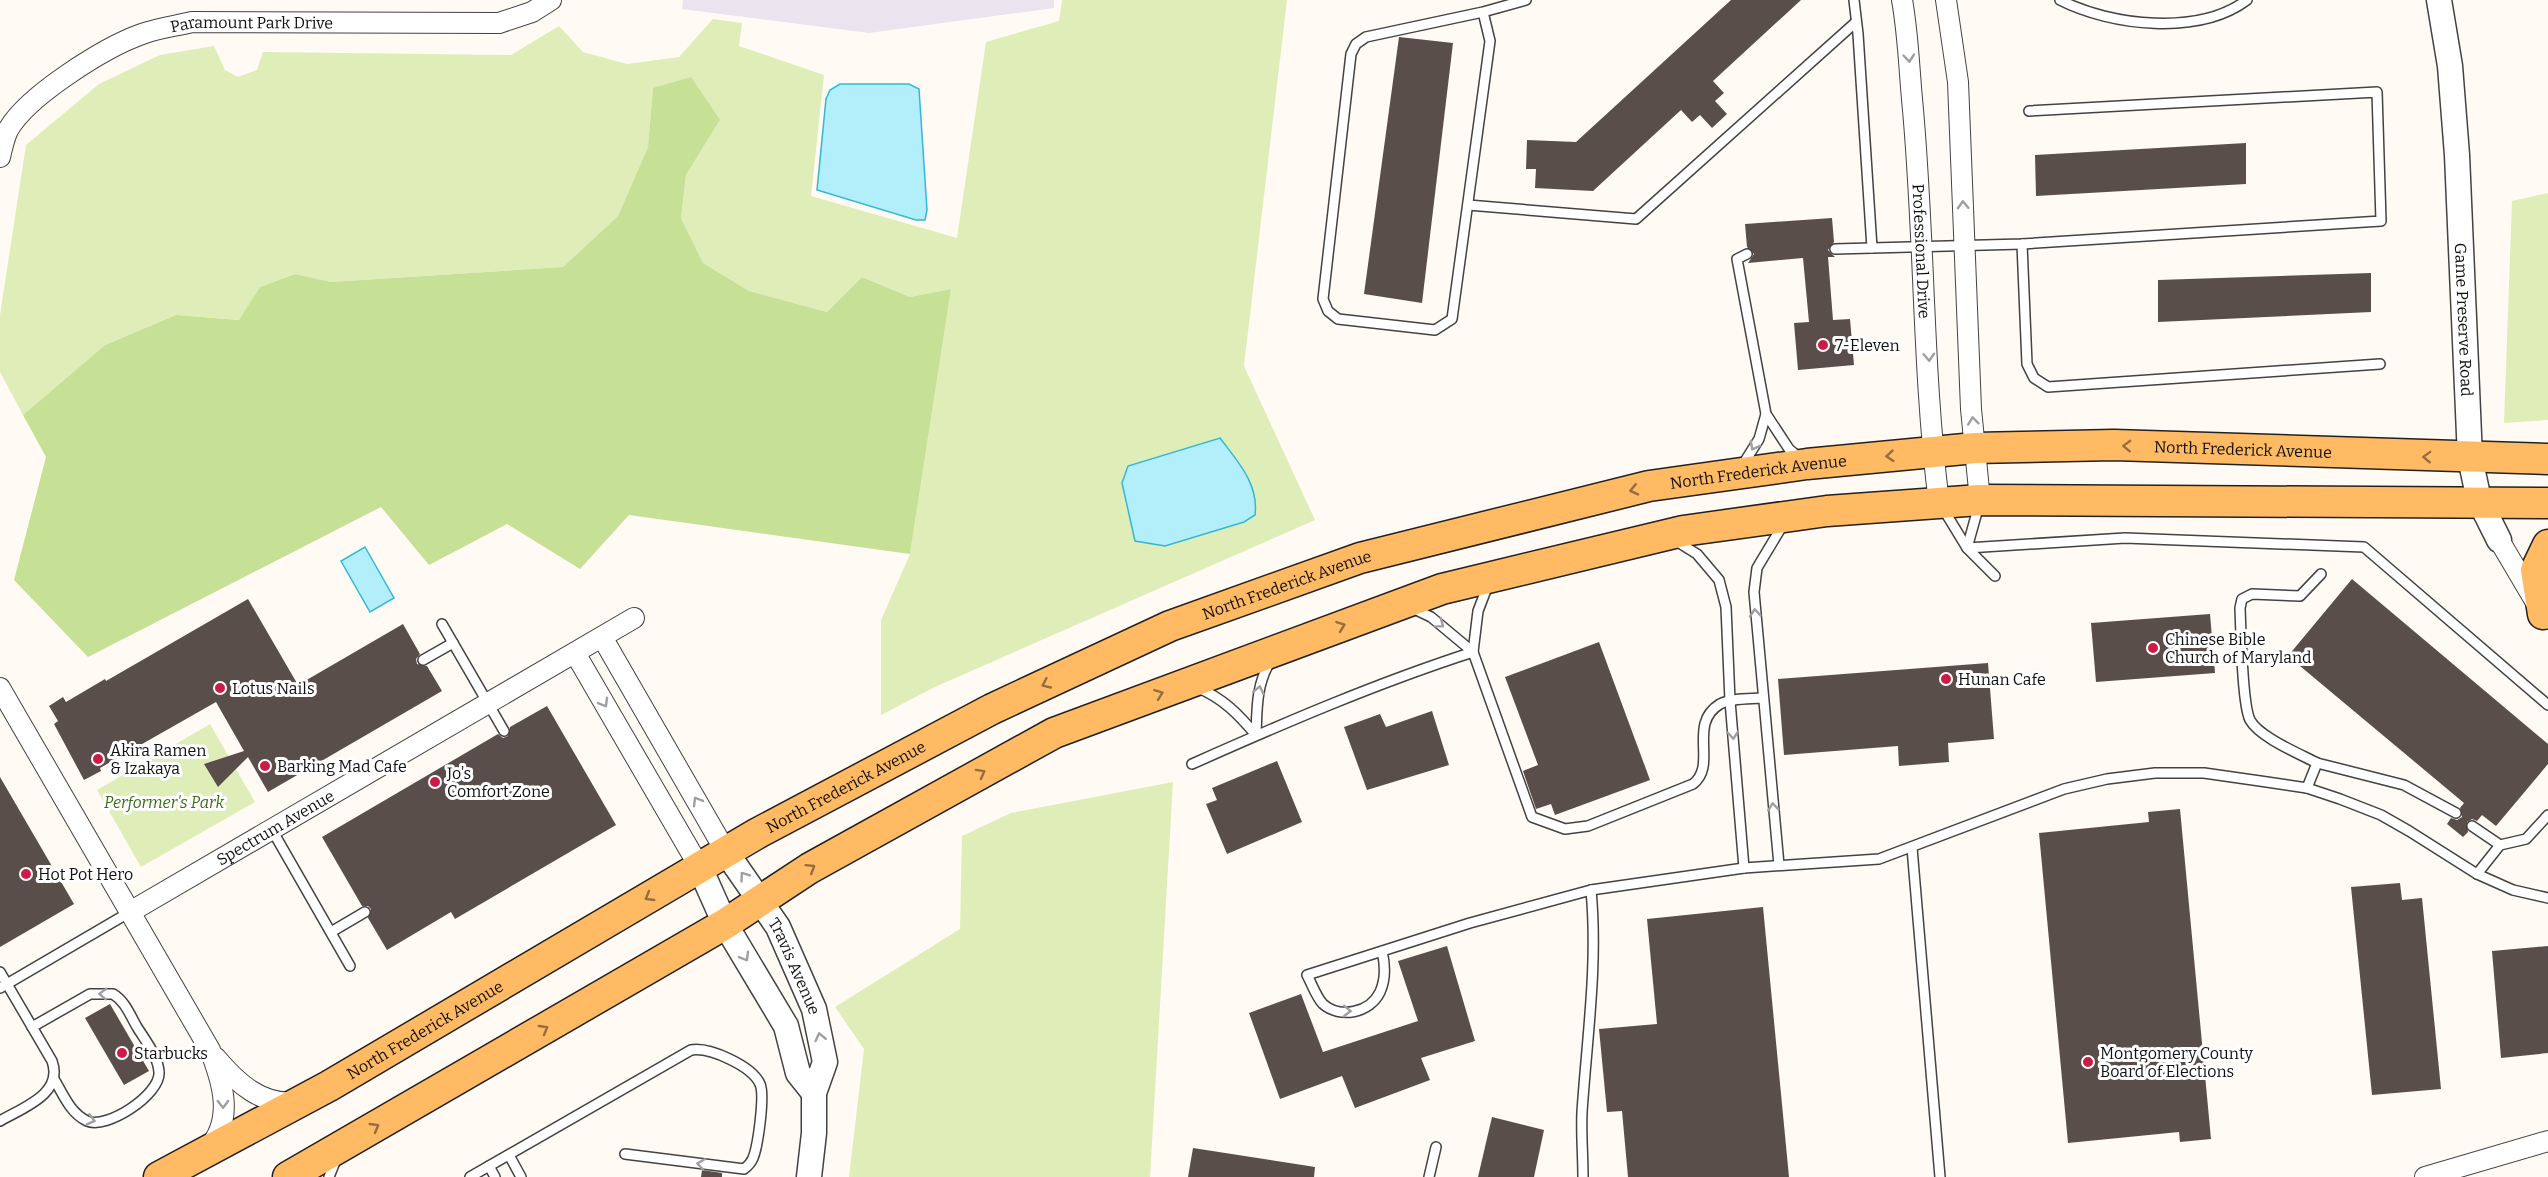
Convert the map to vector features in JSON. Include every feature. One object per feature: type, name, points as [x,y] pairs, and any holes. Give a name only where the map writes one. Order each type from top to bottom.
[{"type":"main road","name":"North Frederick Avenue","points":[[159,1177],[299,1102],[823,797],[992,709],[1170,626],[1360,558],[1649,486],[1807,464],[1975,448],[2114,445],[2548,459]]},
{"type":"main road","points":[[288,1177],[725,924],[810,868],[1054,733],[1442,589],[1667,535],[1788,517],[1939,503],[1980,500],[2480,500],[2548,503]]},
{"type":"main road","points":[[2545,617],[2536,570],[2548,545]]},
{"type":"street","name":"Paramount Park Drive","points":[[0,157],[8,130],[29,106],[84,64],[143,33],[192,22],[499,23],[532,12],[551,0]]},
{"type":"street","name":"Professional Drive","points":[[1902,0],[1924,246],[1933,452],[1939,503]]},
{"type":"street","points":[[1946,0],[1958,82],[1975,448],[1980,500]]},
{"type":"street","name":"Game Preserve Road","points":[[2439,0],[2450,66],[2456,144],[2470,458],[2480,500],[2499,540],[2545,617]]},
{"type":"street","name":"Spectrum Avenue","points":[[130,912],[634,618]]},
{"type":"street","points":[[602,637],[726,852]]},
{"type":"street","points":[[575,652],[700,868]]},
{"type":"street","points":[[0,688],[210,1050],[233,1077],[251,1091],[275,1102],[299,1102]]},
{"type":"street","name":"Travis Avenue","points":[[726,852],[762,900],[793,957],[814,1009],[825,1062],[814,1093],[814,1133],[809,1177]]},
{"type":"street","name":"Travis Avenue","points":[[700,868],[725,924],[786,1026],[798,1073],[814,1093]]},
{"type":"street","points":[[204,1153],[221,1129],[224,1105],[221,1082],[210,1050]]},
{"type":"street","points":[[2425,1177],[2548,1141]]},
{"type":"lane","points":[[1483,12],[1490,41],[1452,319],[1443,327],[1435,330],[1338,319],[1328,311],[1323,299],[1351,54],[1356,44],[1366,37],[1483,12],[1526,0]]},
{"type":"lane","points":[[1854,0],[1872,248]]},
{"type":"lane","points":[[2060,0],[2105,18],[2166,23],[2216,16],[2235,9],[2247,0]]},
{"type":"lane","points":[[1468,205],[1636,219],[1856,22]]},
{"type":"lane","points":[[1834,249],[2022,244],[2381,221],[2377,92],[2029,111]]},
{"type":"lane","points":[[2022,244],[2027,364],[2034,378],[2048,387],[2380,364]]},
{"type":"lane","points":[[1747,254],[1737,259],[1766,414],[1789,449],[1807,464]]},
{"type":"lane","points":[[1735,474],[1759,440],[1766,414]]},
{"type":"lane","points":[[1967,548],[1980,500]]},
{"type":"lane","points":[[1939,503],[1967,548],[1995,576]]},
{"type":"lane","points":[[1779,865],[1754,592],[1757,568],[1788,517]]},
{"type":"lane","points":[[1667,535],[1697,554],[1719,580],[1726,607],[1730,701],[1744,867]]},
{"type":"lane","points":[[1967,548],[2125,538],[2364,547],[2548,705]]},
{"type":"lane","points":[[2321,573],[2300,596],[2252,594],[2242,599],[2240,608],[2250,720],[2262,732],[2317,763],[2404,785],[2456,813]]},
{"type":"lane","points":[[1493,576],[1480,602],[1473,652],[1532,817],[1565,829],[1588,826],[1700,778],[1703,769],[1702,731],[1711,713],[1720,704],[1730,701],[1762,698]]},
{"type":"lane","points":[[1401,604],[1431,617],[1473,652]]},
{"type":"lane","points":[[442,624],[504,731]]},
{"type":"lane","points":[[423,660],[453,643]]},
{"type":"lane","points":[[1256,735],[1257,699],[1262,679],[1279,650]]},
{"type":"lane","points":[[1192,764],[1256,735],[1413,672],[1473,652]]},
{"type":"lane","points":[[1187,684],[1211,694],[1236,712],[1256,735]]},
{"type":"lane","points":[[2307,789],[2317,763]]},
{"type":"lane","points":[[1382,951],[1385,966],[1380,992],[1373,1001],[1353,1012],[1332,1009],[1322,1003],[1307,975],[1382,951],[1470,923],[1591,890],[1744,867],[1879,859],[2010,807],[2064,789],[2107,779],[2155,773],[2205,773],[2307,789],[2381,815],[2477,874],[2513,890],[2548,898]]},
{"type":"lane","points":[[2477,874],[2500,845],[2526,840],[2548,815]]},
{"type":"lane","points":[[2472,826],[2500,845]]},
{"type":"lane","points":[[272,830],[350,966]]},
{"type":"lane","points":[[1911,848],[1940,1177]]},
{"type":"lane","points":[[1583,1177],[1582,1114],[1594,982],[1591,890]]},
{"type":"lane","points":[[3,986],[130,912]]},
{"type":"lane","points":[[331,932],[365,912]]},
{"type":"lane","points":[[0,972],[3,986],[32,1027],[52,1061],[54,1079],[76,1114],[88,1122],[100,1123],[151,1095],[157,1086],[159,1071],[155,1058],[124,1004],[113,994],[90,994],[32,1027]]},
{"type":"lane","points":[[470,1177],[686,1052],[696,1049],[743,1066],[760,1083],[762,1092],[753,1157],[748,1166],[738,1169],[625,1154]]},
{"type":"lane","points":[[0,1121],[42,1096],[54,1079]]},
{"type":"lane","points":[[329,1177],[341,1147]]},
{"type":"lane","points":[[1429,1177],[1436,1147]]},
{"type":"lane","points":[[508,1155],[521,1177]]},
{"type":"lane","points":[[489,1166],[495,1177]]},
{"type":"shaded area","points":[[683,0],[1054,0],[1054,8],[869,33],[682,9]]},
{"type":"green space","points":[[1062,0],[1287,0],[1244,366],[1315,520],[937,686],[881,715],[881,620],[910,554],[951,289],[910,297],[862,277],[827,312],[749,291],[703,263],[681,218],[686,175],[720,120],[653,88],[648,147],[618,216],[563,267],[331,282],[295,274],[260,287],[240,320],[176,315],[105,345],[23,415],[0,372],[0,315],[26,145],[99,84],[160,55],[214,46],[225,70],[238,77],[257,70],[263,52],[511,55],[559,26],[583,52],[627,64],[679,57],[713,19],[742,23],[739,46],[824,75],[811,196],[957,238],[986,42],[1059,21]]},
{"type":"green space","points":[[691,77],[720,120],[686,175],[681,218],[703,263],[749,291],[827,312],[862,277],[910,297],[951,289],[910,554],[629,515],[580,569],[507,524],[429,565],[381,507],[88,657],[14,580],[46,457],[23,415],[105,345],[176,315],[239,320],[260,287],[295,274],[331,282],[563,267],[618,216],[648,147],[653,88]]},
{"type":"green space","points":[[2548,193],[2548,420],[2504,423],[2512,201]]},
{"type":"green space","name":"Performer's Park","points":[[210,724],[255,802],[141,867],[97,790]]},
{"type":"green space","points":[[1173,782],[1150,1177],[849,1177],[864,1049],[835,1007],[960,929],[962,836],[1011,813]]},
{"type":"water","points":[[840,84],[909,84],[919,89],[927,210],[925,220],[916,220],[817,190],[826,99],[830,90]]},
{"type":"water","points":[[1220,438],[1246,474],[1254,493],[1255,515],[1244,522],[1165,546],[1135,541],[1122,483],[1128,466]]},
{"type":"water","points":[[365,547],[394,598],[370,612],[341,561]]},
{"type":"building","points":[[1731,0],[1801,0],[1713,81],[1724,93],[1715,101],[1727,114],[1712,128],[1700,115],[1692,122],[1681,110],[1593,191],[1535,188],[1536,169],[1526,169],[1527,140],[1576,142]]},
{"type":"building","points":[[1399,37],[1453,43],[1422,303],[1364,294]]},
{"type":"building","points":[[2246,143],[2246,184],[2036,196],[2035,155]]},
{"type":"building","points":[[1832,218],[1834,242],[1828,250],[1835,257],[1828,257],[1833,320],[1850,319],[1854,365],[1798,370],[1794,323],[1809,322],[1803,258],[1748,263],[1754,254],[1747,247],[1745,224]]},
{"type":"building","points":[[2371,273],[2371,312],[2158,322],[2158,280]]},
{"type":"building","points":[[2352,579],[2548,744],[2548,764],[2496,826],[2482,815],[2477,821],[2472,819],[2467,822],[2468,832],[2463,837],[2447,824],[2451,818],[2457,820],[2462,817],[2460,808],[2464,803],[2288,656]]},
{"type":"building","points":[[248,599],[298,685],[403,624],[420,654],[416,659],[417,664],[427,666],[442,691],[268,792],[248,757],[218,787],[204,764],[244,751],[216,702],[100,768],[101,771],[84,780],[54,724],[58,721],[49,706],[63,697],[66,702],[105,679],[106,681]]},
{"type":"building","name":"Chinese Bible Church of Maryland","points":[[2210,614],[2215,673],[2096,682],[2091,623]]},
{"type":"building","points":[[1599,642],[1650,780],[1555,815],[1551,804],[1536,809],[1523,771],[1538,765],[1505,677]]},
{"type":"building","points":[[1988,663],[1994,739],[1948,743],[1949,762],[1899,766],[1898,746],[1784,755],[1778,679]]},
{"type":"building","points":[[547,706],[616,825],[455,919],[451,912],[387,950],[368,918],[371,909],[368,906],[362,906],[322,837],[498,734],[503,738],[508,736],[510,727]]},
{"type":"building","points":[[1432,711],[1449,765],[1367,790],[1344,727],[1380,714],[1386,727]]},
{"type":"building","points":[[1277,761],[1302,822],[1227,854],[1206,804],[1217,800],[1212,788]]},
{"type":"building","points":[[0,777],[74,904],[0,947]]},
{"type":"building","points":[[2180,809],[2211,1139],[2180,1142],[2179,1132],[2068,1143],[2039,833],[2149,822],[2148,812]]},
{"type":"building","points":[[2400,883],[2402,900],[2422,898],[2441,1089],[2372,1095],[2351,887]]},
{"type":"building","points":[[1763,907],[1789,1177],[1628,1177],[1622,1111],[1607,1112],[1599,1029],[1657,1024],[1647,919]]},
{"type":"building","points":[[1447,946],[1475,1041],[1421,1058],[1430,1080],[1355,1108],[1342,1076],[1280,1099],[1249,1013],[1301,994],[1323,1052],[1418,1021],[1398,961]]},
{"type":"building","points":[[2548,946],[2548,1053],[2501,1058],[2492,951]]},
{"type":"building","name":"Starbucks","points":[[110,1004],[149,1071],[124,1085],[85,1018]]},
{"type":"building","points":[[1492,1117],[1544,1130],[1534,1177],[1478,1177]]},
{"type":"building","points":[[1193,1148],[1315,1167],[1314,1177],[1188,1177]]},
{"type":"building","points":[[702,1170],[722,1173],[722,1177],[701,1177]]},
{"type":"place","name":"7-Eleven","points":[[1823,345]]},
{"type":"place","name":"Chinese Bible Church of Maryland","points":[[2153,648]]},
{"type":"place","name":"Hunan Cafe","points":[[1946,679]]},
{"type":"place","name":"Lotus Nails","points":[[220,688]]},
{"type":"place","name":"Akira Ramen & Izakaya","points":[[98,759]]},
{"type":"place","name":"Barking Mad Cafe","points":[[265,766]]},
{"type":"place","name":"Jo's Comfort Zone","points":[[435,782]]},
{"type":"place","name":"Hot Pot Hero","points":[[26,874]]},
{"type":"place","name":"Starbucks","points":[[122,1053]]},
{"type":"place","name":"Montgomery County Board of Elections","points":[[2088,1062]]}]
